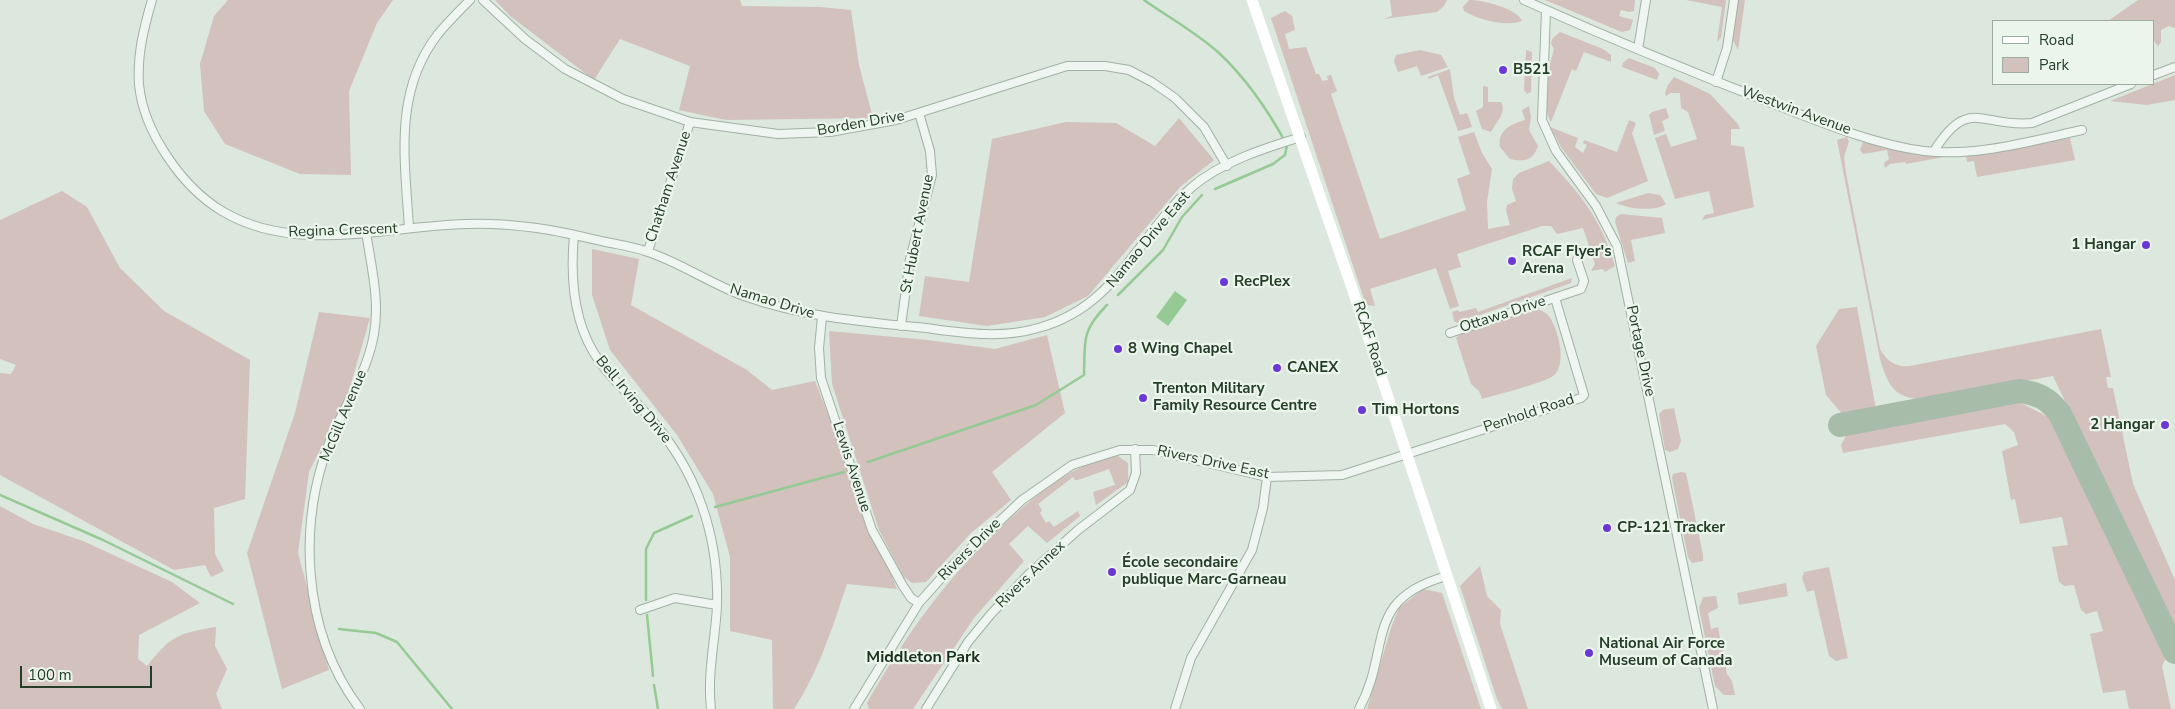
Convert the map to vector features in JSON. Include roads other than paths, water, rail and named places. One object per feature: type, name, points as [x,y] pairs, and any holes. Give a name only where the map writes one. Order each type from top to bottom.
[{"type":"main road","name":"RCAF Road","points":[[1252,0],[1296,139],[1407,453],[1491,709]]},
{"type":"street","name":"Regina Crescent","points":[[152,0],[141,40],[139,85],[146,111],[171,164],[192,187],[221,211],[249,223],[278,232],[312,234],[410,228]]},
{"type":"street","points":[[410,228],[404,142],[408,99],[425,55],[438,34],[470,0]]},
{"type":"street","name":"Borden Drive","points":[[483,0],[525,39],[565,69],[623,99],[690,122],[778,134],[830,132],[896,120],[1066,66],[1104,66],[1129,70],[1152,82],[1175,98],[1204,127],[1227,166]]},
{"type":"street","name":"Westwin Avenue","points":[[1524,0],[1716,82],[1867,137],[1934,151],[1957,152],[2082,130]]},
{"type":"street","points":[[1638,49],[1646,0]]},
{"type":"street","points":[[1716,82],[1727,48],[1734,0]]},
{"type":"street","name":"Portage Drive","points":[[1546,10],[1542,120],[1556,152],[1596,206],[1617,246],[1713,709]]},
{"type":"street","points":[[2155,75],[2175,67]]},
{"type":"street","points":[[1934,151],[1950,128],[1959,121],[1983,118],[2016,124],[2032,123],[2129,85]]},
{"type":"street","name":"St Hubert Avenue","points":[[901,326],[910,260],[932,175],[930,151],[919,113]]},
{"type":"street","name":"Chatham Avenue","points":[[648,252],[690,122]]},
{"type":"street","name":"Namao Drive East","points":[[1104,292],[1170,210],[1193,187],[1210,174],[1227,166],[1296,139]]},
{"type":"street","name":"Namao Drive","points":[[410,228],[467,224],[536,228],[574,235],[648,252],[742,295],[822,317],[901,326],[1003,335],[1037,329],[1069,318],[1104,292]]},
{"type":"street","name":"McGill Avenue","points":[[360,709],[336,670],[325,642],[316,609],[309,548],[312,504],[318,480],[334,433],[366,367],[374,333],[376,308],[366,232]]},
{"type":"street","name":"Bell Irving Drive","points":[[574,235],[572,254],[574,299],[583,331],[599,361],[660,430],[689,476],[702,506],[711,543],[717,605],[710,686],[711,709]]},
{"type":"street","name":"Ottawa Drive","points":[[1450,333],[1576,292],[1584,285],[1577,260]]},
{"type":"street","name":"Penhold Road","points":[[1407,453],[1581,398],[1584,395],[1555,298]]},
{"type":"street","name":"Lewis Avenue","points":[[822,317],[819,348],[821,378],[872,530],[911,598],[918,603]]},
{"type":"street","name":"Rivers Drive East","points":[[1135,449],[1166,452],[1267,477],[1342,475],[1407,453]]},
{"type":"street","name":"Rivers Drive","points":[[855,709],[918,603],[964,554],[1037,488],[1072,465],[1088,458],[1120,450],[1135,449]]},
{"type":"street","name":"Rivers Annex","points":[[926,709],[968,642],[991,614],[1028,575],[1078,530],[1130,490],[1136,473],[1135,449]]},
{"type":"street","points":[[1175,709],[1192,658],[1252,550],[1263,508],[1267,477]]},
{"type":"street","points":[[1359,709],[1366,694],[1392,607],[1409,591],[1426,582],[1446,576]]},
{"type":"street","points":[[640,610],[675,598],[717,605]]},
{"type":"waterway","points":[[1144,0],[1201,39],[1229,63],[1257,96],[1287,145],[1285,155],[1273,164],[1215,189]]},
{"type":"waterway","points":[[1118,295],[1163,250],[1182,217],[1202,195]]},
{"type":"waterway","points":[[868,462],[1036,405],[1084,375],[1086,337],[1093,322],[1107,305]]},
{"type":"waterway","points":[[715,507],[844,472]]},
{"type":"waterway","points":[[0,495],[103,540],[233,604]]},
{"type":"waterway","points":[[646,600],[646,549],[654,533],[692,516]]},
{"type":"waterway","points":[[647,615],[653,676]]},
{"type":"waterway","points":[[339,629],[376,633],[397,642],[452,709]]},
{"type":"waterway","points":[[654,685],[658,709]]},
{"type":"place","name":"B521","points":[[1503,70]]},
{"type":"place","name":"1 Hangar","points":[[2146,245]]},
{"type":"place","name":"RCAF Flyer's Arena","points":[[1512,261]]},
{"type":"place","name":"RecPlex","points":[[1224,282]]},
{"type":"place","name":"8 Wing Chapel","points":[[1118,349]]},
{"type":"place","name":"CANEX","points":[[1277,368]]},
{"type":"place","name":"Trenton Military Family Resource Centre","points":[[1143,398]]},
{"type":"place","name":"Tim Hortons","points":[[1362,410]]},
{"type":"place","name":"2 Hangar","points":[[2165,425]]},
{"type":"place","name":"CP-121 Tracker","points":[[1607,528]]},
{"type":"place","name":"École secondaire publique Marc-Garneau","points":[[1112,572]]},
{"type":"place","name":"National Air Force Museum of Canada","points":[[1589,653]]},
{"type":"district","name":"Middleton Park","points":[[923,658]]}]
